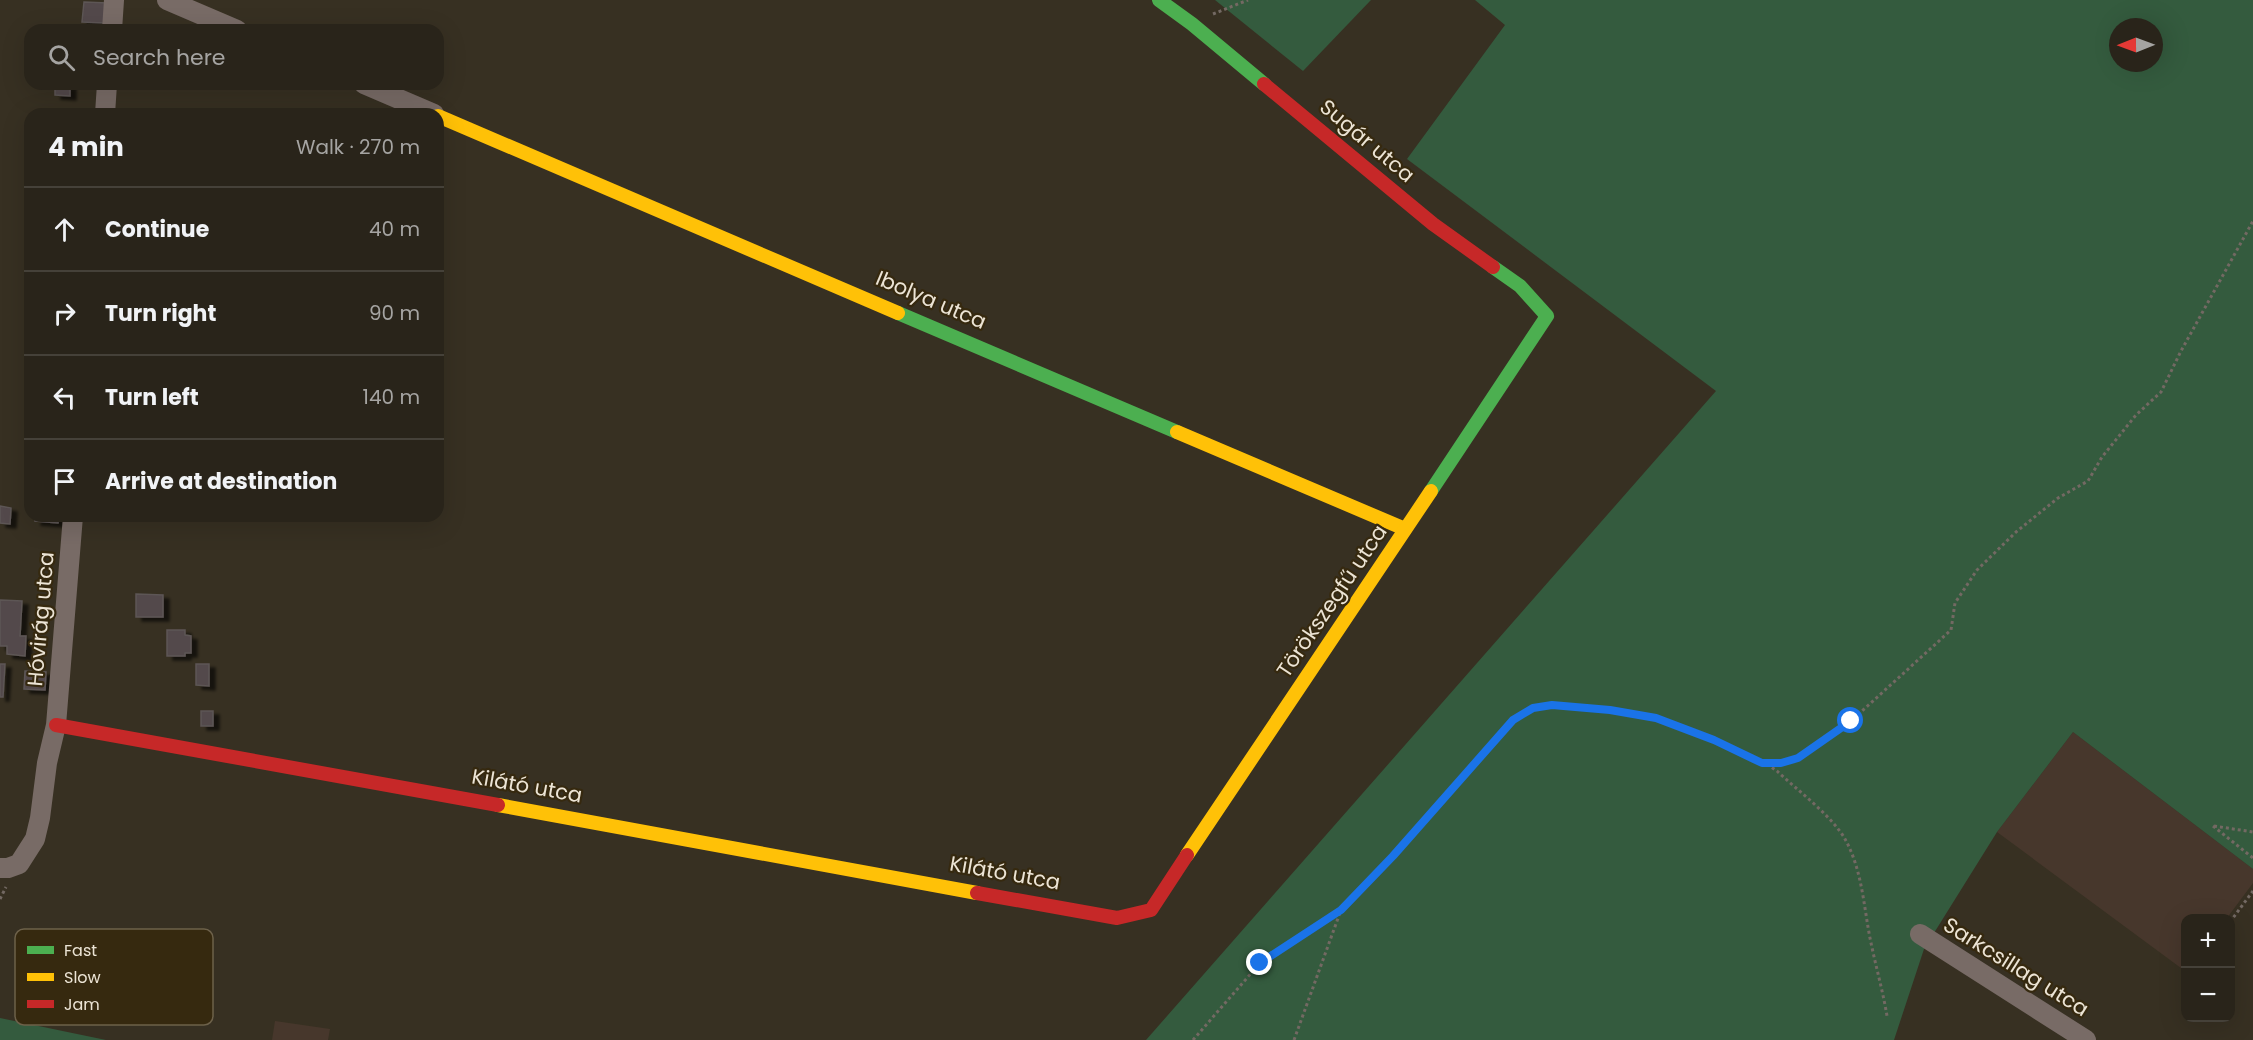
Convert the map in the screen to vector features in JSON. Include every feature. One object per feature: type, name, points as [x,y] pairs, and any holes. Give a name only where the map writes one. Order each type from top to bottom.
[{"type":"street","points":[[112,24],[114,0]]},
{"type":"street","points":[[167,0],[223,24]]},
{"type":"street","name":"Sugár utca","points":[[1159,0],[1192,24],[1433,224],[1520,285],[1547,316]]},
{"type":"street","points":[[105,108],[107,90]]},
{"type":"street","name":"Ibolya utca","points":[[378,90],[420,108]]},
{"type":"street","name":"Ibolya utca","points":[[444,118],[1405,529]]},
{"type":"street","name":"Törökszegfű utca","points":[[1151,910],[1547,316]]},
{"type":"street","name":"Hóvirág utca","points":[[56,725],[73,522]]},
{"type":"street","points":[[0,868],[19,864],[35,839],[47,763],[56,725]]},
{"type":"street","name":"Kilátó utca","points":[[56,725],[1117,918],[1151,910]]},
{"type":"street","name":"Sarkcsillag utca","points":[[1920,934],[2086,1040]]},
{"type":"path","points":[[1192,24],[1248,0]]},
{"type":"path","points":[[1765,763],[1781,763],[1798,758],[1851,721],[1951,630],[1955,603],[1977,570],[2016,532],[2058,498],[2088,481],[2102,457],[2136,415],[2161,392],[2181,351],[2253,221]]},
{"type":"path","points":[[1193,1040],[1260,963],[1341,910],[1393,856],[1513,720],[1533,708],[1552,705],[1610,710],[1656,718],[1714,740],[1765,763],[1777,771],[1845,838],[1855,862],[1864,896],[1868,928],[1887,1016]]},
{"type":"path","points":[[2253,832],[2213,826],[2253,858]]},
{"type":"path","points":[[2235,915],[2253,891]]},
{"type":"path","points":[[1294,1040],[1341,910]]},
{"type":"shaded area","points":[[2073,732],[2253,869],[2253,883],[2230,914],[2181,914],[2181,968],[1997,832]]},
{"type":"shaded area","points":[[275,1021],[330,1029],[328,1040],[272,1040]]},
{"type":"green space","points":[[1215,0],[1371,0],[1303,71]]},
{"type":"green space","points":[[1475,0],[2253,0],[2253,869],[2073,732],[1997,832],[1924,949],[1894,1040],[1146,1040],[1716,391],[1407,159],[1505,25]]},
{"type":"green space","points":[[0,1018],[15,1021],[15,1025],[34,1025],[106,1040],[0,1040]]},
{"type":"building","points":[[84,2],[107,3],[106,23],[82,22]]},
{"type":"building","points":[[55,90],[70,90],[70,96],[55,95]]},
{"type":"building","points":[[0,506],[11,508],[10,524],[0,523]]},
{"type":"building","points":[[136,594],[163,595],[163,617],[136,617]]},
{"type":"building","points":[[0,600],[22,601],[20,636],[26,636],[25,656],[7,654],[7,646],[0,646]]},
{"type":"building","points":[[167,630],[185,630],[185,635],[191,636],[191,653],[185,653],[185,656],[167,656]]},
{"type":"building","points":[[0,664],[5,664],[3,697],[0,697]]},
{"type":"building","points":[[196,664],[209,664],[209,686],[196,685]]},
{"type":"building","points":[[25,671],[46,672],[45,690],[24,689]]},
{"type":"building","points":[[201,711],[213,711],[213,726],[201,726]]},
{"type":"traffic: fast","points":[[1159,0],[1192,24],[1264,84]]},
{"type":"traffic: fast","points":[[1431,491],[1547,316],[1520,286],[1493,267]]},
{"type":"traffic: fast","points":[[898,313],[1177,432]]},
{"type":"traffic: slow","points":[[444,119],[898,313]]},
{"type":"traffic: slow","points":[[1177,432],[1405,529]]},
{"type":"traffic: slow","points":[[1187,855],[1431,491]]},
{"type":"traffic: slow","points":[[498,805],[977,893]]},
{"type":"traffic: jam","points":[[1264,84],[1433,224],[1493,267]]},
{"type":"traffic: jam","points":[[56,725],[498,805]]},
{"type":"traffic: jam","points":[[977,893],[1117,918],[1151,910],[1187,855]]},
{"type":"route","points":[[1260,963],[1341,910],[1393,856],[1513,720],[1533,708],[1552,705],[1610,710],[1656,718],[1714,740],[1762,763],[1781,763],[1798,758],[1851,721]]}]
